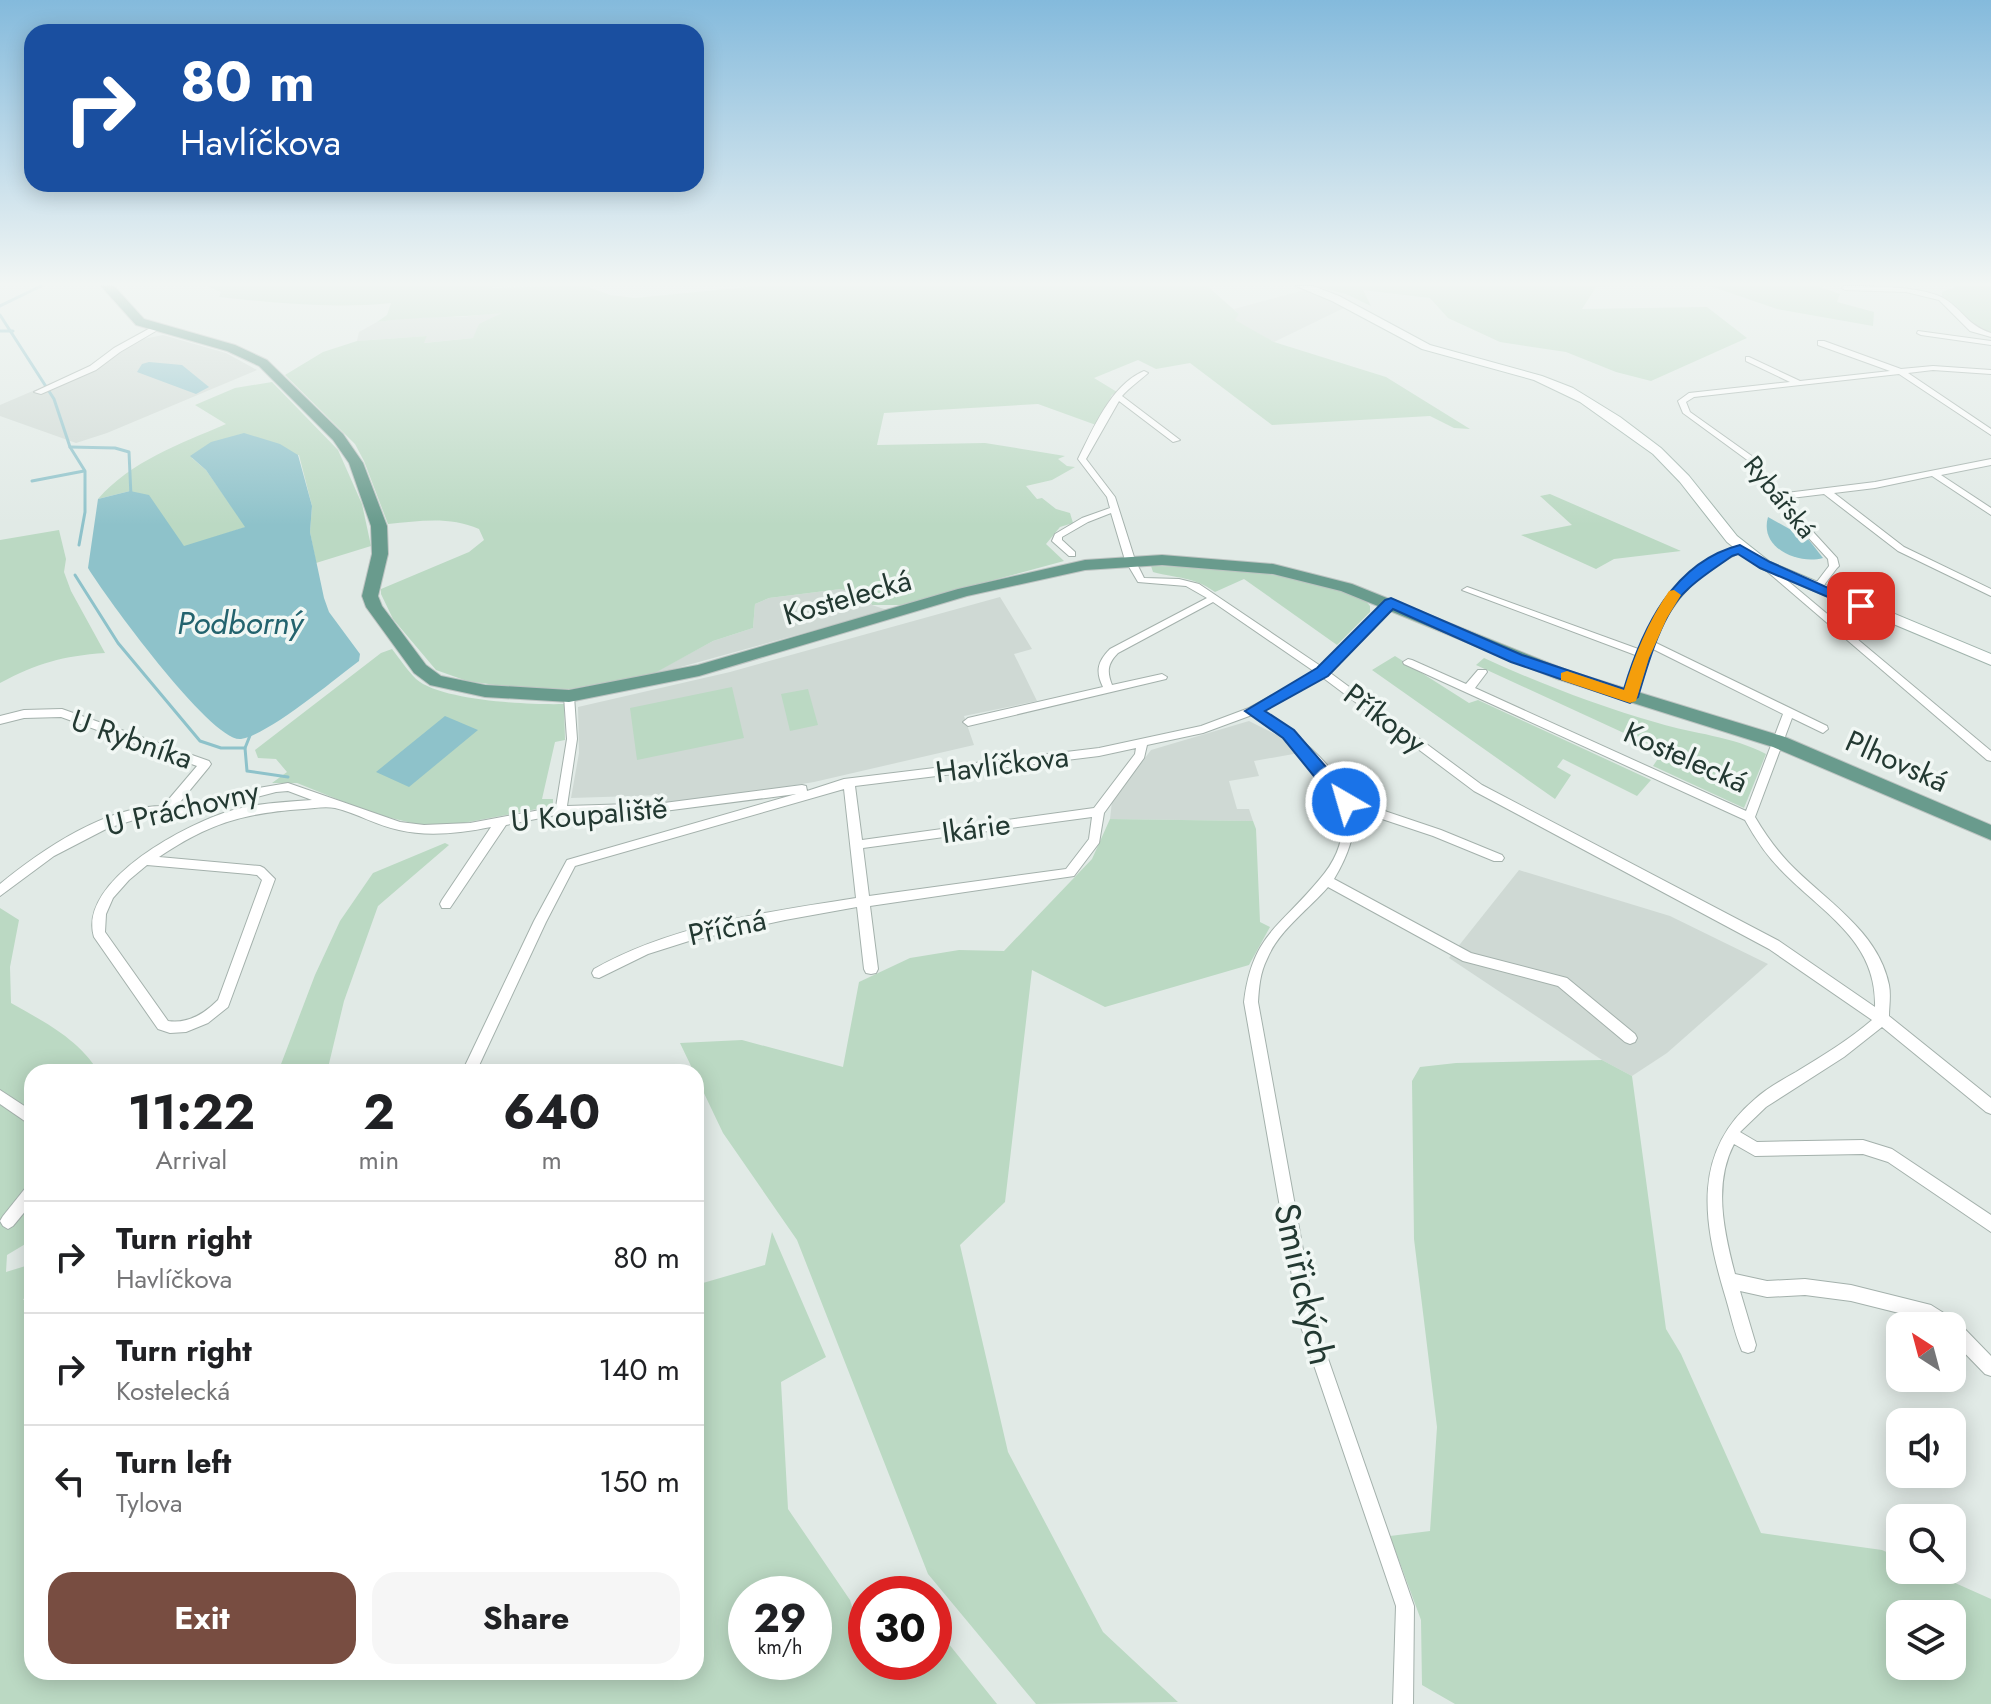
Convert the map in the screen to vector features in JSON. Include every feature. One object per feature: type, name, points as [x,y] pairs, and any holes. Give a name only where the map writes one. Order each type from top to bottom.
[{"type":"main road","name":"Kostelecká","points":[[265,366],[338,437],[356,463],[380,536],[371,601],[383,623],[420,669],[436,681],[461,688],[513,695],[569,696],[699,670],[1033,574],[1130,560],[1196,561],[1273,569],[1329,581],[1391,603],[1517,658],[1630,697],[1779,742]]},
{"type":"main road","name":"Plhovská","points":[[1779,742],[1991,833]]},
{"type":"street","points":[[40,392],[96,366]]},
{"type":"street","points":[[1494,366],[1539,378],[1572,393],[1659,452],[1740,549],[1765,565],[1991,757]]},
{"type":"street","points":[[1763,366],[1799,383]]},
{"type":"street","name":"Rybářská","points":[[1883,366],[1901,372],[1991,433]]},
{"type":"street","name":"Rybářská","points":[[1818,587],[1834,566],[1832,558],[1766,486],[1753,461],[1687,413],[1682,401],[1692,395],[1933,368],[1991,372]]},
{"type":"street","points":[[1130,560],[1111,497],[1082,459],[1118,397],[1135,377],[1144,373]]},
{"type":"street","points":[[1118,397],[1176,440]]},
{"type":"street","points":[[1776,497],[1934,474],[1991,462]]},
{"type":"street","points":[[1934,474],[1991,512]]},
{"type":"street","points":[[1826,491],[1901,549],[1991,593]]},
{"type":"street","points":[[1072,554],[1057,541],[1058,536],[1085,520],[1115,509]]},
{"type":"street","points":[[1630,697],[1659,618],[1682,586],[1718,559],[1740,549]]},
{"type":"street","name":"Příkopy","points":[[1130,560],[1141,580],[1198,585],[1323,672],[1478,788],[1774,945],[1882,1019]]},
{"type":"street","points":[[1765,565],[1991,660]]},
{"type":"street","points":[[1467,590],[1646,649],[1823,729]]},
{"type":"street","points":[[1109,689],[1101,669],[1114,651],[1213,598]]},
{"type":"street","name":"Havlíčkova","points":[[473,1064],[566,869],[580,859],[849,783],[1142,745],[1203,729],[1253,711],[1323,672],[1391,603]]},
{"type":"street","name":"Kostelecká","points":[[1408,662],[1749,817]]},
{"type":"street","points":[[1468,689],[1482,672]]},
{"type":"street","points":[[968,722],[1162,677]]},
{"type":"street","points":[[561,810],[572,739],[569,696]]},
{"type":"street","points":[[1253,711],[1288,734],[1346,802],[1498,858]]},
{"type":"street","points":[[1748,1345],[1715,1228],[1713,1198],[1717,1161],[1741,1120],[1760,1103],[1882,1019],[1886,998],[1879,973],[1863,944],[1838,914],[1769,850],[1749,817],[1789,712]]},
{"type":"street","name":"U Rybníka","points":[[0,720],[24,714],[62,713],[205,764],[168,808]]},
{"type":"street","points":[[1098,812],[1140,755],[1142,745]]},
{"type":"street","points":[[849,783],[871,969]]},
{"type":"street","name":"U Koupaliště","points":[[332,803],[399,826],[424,829],[502,821],[561,810],[677,806],[849,783]]},
{"type":"street","name":"U Práchovny","points":[[0,891],[39,858],[110,821],[168,808],[187,811],[272,788],[288,787],[332,803]]},
{"type":"street","name":"Smiřických","points":[[1346,802],[1348,828],[1344,848],[1326,880],[1265,944],[1252,980],[1251,1002],[1309,1327],[1405,1606],[1403,1704]]},
{"type":"street","points":[[144,860],[249,869],[260,871],[269,879],[223,1003],[216,1011],[183,1028],[163,1025],[99,933],[98,911],[106,897],[117,882],[144,860],[230,815],[332,803]]},
{"type":"street","name":"Ikárie","points":[[855,845],[1098,812]]},
{"type":"street","name":"Příčná","points":[[599,973],[625,957],[664,940],[862,901],[1070,873],[1095,840],[1098,812]]},
{"type":"street","points":[[446,904],[502,821]]},
{"type":"street","points":[[1326,880],[1468,957],[1562,982],[1630,1038]]},
{"type":"street","points":[[1882,1019],[1991,1107]]},
{"type":"street","points":[[0,1096],[24,1113]]},
{"type":"street","points":[[1732,1135],[1755,1149],[1863,1147],[1878,1150],[1892,1156],[1991,1224]]},
{"type":"street","points":[[8,1221],[24,1201]]},
{"type":"street","points":[[1731,1281],[1767,1289],[1805,1287],[1851,1293],[1927,1312]]},
{"type":"street","points":[[1966,1342],[1991,1368]]},
{"type":"shaded area","points":[[89,366],[249,366],[257,370],[76,443],[0,416],[0,405]]},
{"type":"shaded area","points":[[841,589],[868,598],[872,605],[887,610],[648,676],[713,641],[753,628],[755,604],[769,598]]},
{"type":"shaded area","points":[[1000,597],[1032,649],[1014,654],[1037,701],[964,716],[974,745],[814,782],[716,798],[664,803],[665,795],[571,798],[579,753],[578,707],[730,672]]},
{"type":"shaded area","points":[[1249,721],[1279,736],[1299,753],[1254,761],[1259,776],[1229,781],[1237,809],[1249,809],[1253,821],[1110,819],[1112,801],[1151,750]]},
{"type":"shaded area","points":[[1519,870],[1670,916],[1768,964],[1667,1053],[1632,1076],[1602,1060],[1449,958]]},
{"type":"green space","points":[[301,366],[1125,366],[1094,378],[1117,392],[1112,395],[1096,425],[1038,404],[884,413],[877,445],[985,443],[1065,456],[1058,459],[1067,466],[1075,467],[1052,480],[1026,486],[1037,499],[1042,498],[1056,509],[1070,513],[1073,523],[1060,527],[1046,544],[1064,561],[901,605],[872,605],[868,598],[841,589],[769,598],[755,604],[753,628],[713,641],[653,674],[570,689],[517,688],[467,681],[436,670],[393,619],[381,589],[469,552],[484,540],[479,529],[445,521],[388,524],[355,444],[285,375]]},
{"type":"green space","points":[[1149,366],[1176,366],[1156,369]]},
{"type":"green space","points":[[1193,366],[1349,366],[1386,377],[1470,429],[1454,428],[1430,416],[1272,425]]},
{"type":"green space","points":[[1600,366],[1686,366],[1651,381]]},
{"type":"green space","points":[[272,382],[338,450],[362,504],[371,546],[316,563],[310,532],[312,506],[299,455],[192,458],[206,470],[246,527],[184,547],[167,523],[130,491],[98,499],[141,464],[226,424],[195,405],[235,388]]},
{"type":"green space","points":[[1550,494],[1681,551],[1614,559],[1596,569],[1521,535],[1572,525],[1540,496]]},
{"type":"green space","points":[[59,530],[66,559],[64,572],[71,591],[105,653],[51,662],[0,683],[0,540]]},
{"type":"green space","points":[[1151,566],[1232,570],[1287,577],[1365,600],[1370,612],[1337,645],[1244,579],[1215,592],[1192,580],[1153,572]]},
{"type":"green space","points":[[392,649],[416,679],[445,692],[509,702],[564,704],[565,740],[555,742],[542,799],[553,799],[553,806],[458,824],[425,826],[374,814],[297,783],[272,783],[287,772],[276,759],[258,758],[255,750],[381,653]]},
{"type":"green space","points":[[1395,656],[1469,703],[1478,700],[1651,780],[1637,796],[1563,759],[1557,767],[1571,775],[1555,799],[1372,670]]},
{"type":"green space","points":[[1484,658],[1548,686],[1614,709],[1740,743],[1766,754],[1744,808],[1653,766],[1663,751],[1476,665]]},
{"type":"green space","points":[[732,687],[744,738],[637,760],[630,708]]},
{"type":"green space","points":[[808,689],[818,725],[790,731],[781,694]]},
{"type":"green space","points":[[1110,819],[1253,821],[1256,829],[1260,922],[1270,927],[1249,965],[1105,1007],[1032,970],[1005,1202],[960,1245],[1008,1452],[1103,1632],[1178,1702],[1036,1704],[952,1603],[952,1576],[928,1574],[797,1240],[723,1133],[704,1093],[704,1064],[690,1064],[680,1043],[742,1040],[843,1067],[859,982],[910,958],[959,950],[1004,951],[1092,859]]},
{"type":"green space","points":[[445,843],[449,845],[378,906],[344,1001],[329,1064],[281,1064],[315,975],[340,921],[373,873]]},
{"type":"green space","points":[[0,908],[19,920],[10,967],[11,1003],[71,1040],[93,1064],[24,1064],[24,1245],[7,1255],[6,1272],[24,1266],[24,1680],[704,1680],[704,1283],[765,1265],[772,1232],[826,1357],[781,1382],[788,1509],[848,1597],[848,1680],[952,1680],[952,1648],[997,1704],[0,1704]]},
{"type":"green space","points":[[1602,1060],[1632,1076],[1666,1329],[1681,1354],[1761,1533],[1882,1550],[1886,1552],[1886,1584],[1957,1584],[1991,1599],[1991,1704],[1455,1704],[1422,1685],[1421,1620],[1390,1536],[1430,1531],[1437,1427],[1414,1239],[1412,1081],[1420,1067],[1456,1063]]},
{"type":"water","points":[[141,366],[183,366],[209,387],[196,394],[137,372]]},
{"type":"water","name":"Podborný","points":[[244,433],[280,444],[298,455],[312,506],[310,532],[324,598],[329,612],[360,654],[359,661],[301,705],[267,728],[241,739],[227,734],[184,694],[136,635],[88,568],[98,499],[130,491],[149,495],[184,546],[245,527],[206,470],[190,456],[211,442]]},
{"type":"water","points":[[1768,517],[1809,540],[1823,558],[1803,559],[1783,552],[1769,537]]},
{"type":"water","points":[[445,716],[478,730],[409,787],[376,772]]},
{"type":"waterway","points":[[32,366],[54,399],[70,447]]},
{"type":"waterway","points":[[70,447],[115,448],[129,452],[131,496]]},
{"type":"waterway","points":[[70,447],[85,471],[85,512],[79,545]]},
{"type":"waterway","points":[[32,481],[84,471]]},
{"type":"waterway","points":[[75,575],[118,643],[200,741],[221,748],[245,748]]},
{"type":"waterway","points":[[245,748],[251,733]]},
{"type":"waterway","points":[[245,748],[247,771],[288,777]]},
{"type":"slow traffic","points":[[1567,677],[1630,697],[1659,618],[1674,595]]},
{"type":"route","points":[[1346,802],[1302,747],[1253,711],[1323,672],[1391,603],[1517,658],[1630,697],[1642,658],[1671,598],[1682,586],[1727,553],[1740,549],[1765,565],[1861,606]]}]
